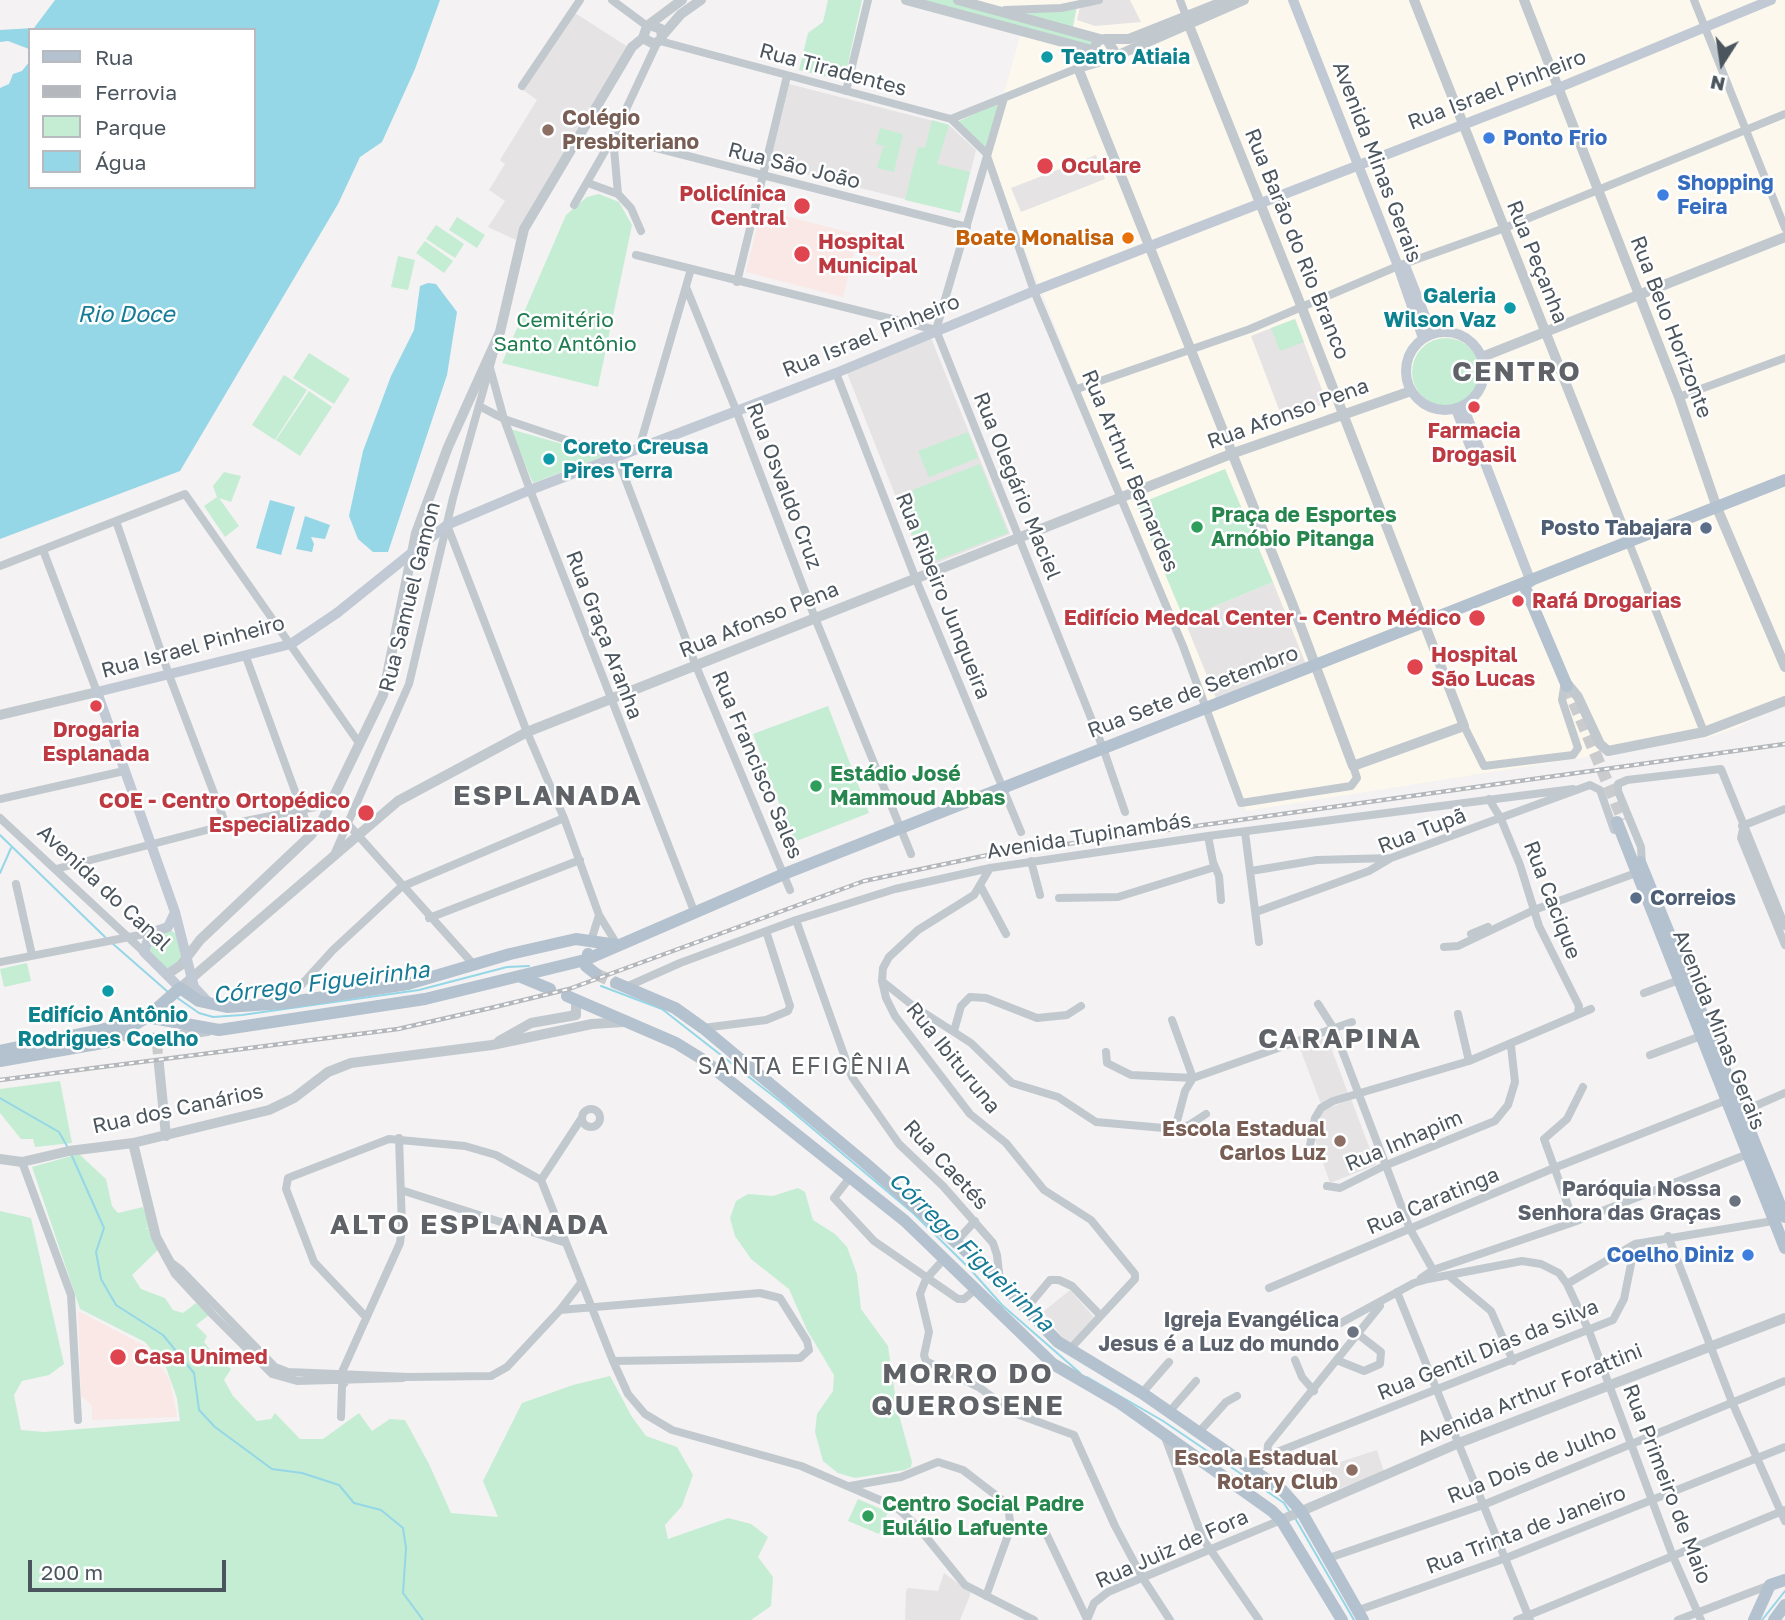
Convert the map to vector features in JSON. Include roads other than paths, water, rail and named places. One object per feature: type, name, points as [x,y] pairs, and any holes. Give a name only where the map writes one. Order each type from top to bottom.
[{"type":"main road","name":"Avenida Minas Gerais","points":[[1293,0],[1428,336]]},
{"type":"main road","name":"Avenida Minas Gerais","points":[[1300,0],[1361,164]]},
{"type":"main road","name":"Rua Israel Pinheiro","points":[[97,692],[291,644],[337,613],[447,526],[530,490],[836,373],[1034,291],[1558,88],[1771,0]]},
{"type":"main road","points":[[1452,332],[1462,335],[1477,348],[1482,357],[1484,379],[1481,389],[1460,407],[1430,408],[1411,391],[1406,380],[1408,356],[1428,336],[1452,332]]},
{"type":"main road","points":[[1460,407],[1566,683]]},
{"type":"main road","name":"Rua Sete de Setembro","points":[[179,989],[193,998],[213,1005],[235,1007],[410,992],[520,977],[585,960],[783,874],[1785,480]]},
{"type":"main road","points":[[97,692],[184,938],[191,978],[198,994],[213,1005]]},
{"type":"main road","name":"Avenida Minas Gerais","points":[[1620,821],[1637,868],[1781,1213],[1785,1248]]},
{"type":"main road","points":[[144,952],[150,933],[168,927],[175,912]]},
{"type":"main road","points":[[576,939],[586,946],[587,968],[596,974]]},
{"type":"main road","name":"Rua Sete de Setembro","points":[[147,1017],[219,1030],[410,992],[474,965],[576,939],[618,946]]},
{"type":"main road","points":[[558,943],[556,956],[565,966]]},
{"type":"main road","name":"Avenida do Canal","points":[[144,952],[168,974],[179,989]]},
{"type":"main road","points":[[520,977],[550,989]]},
{"type":"main road","name":"Avenida Minas Gerais","points":[[1683,979],[1701,1037],[1727,1100],[1738,1113],[1748,1154],[1781,1213]]},
{"type":"main road","points":[[621,985],[675,1008],[703,1028],[864,1162],[1000,1282],[1025,1310],[1069,1350],[1170,1411],[1283,1490],[1292,1515],[1342,1620]]},
{"type":"main road","points":[[0,1051],[99,1045],[121,1036],[179,989]]},
{"type":"main road","points":[[572,998],[676,1043],[702,1059],[851,1176],[978,1288],[1053,1364],[1120,1403],[1254,1497],[1292,1515],[1329,1558],[1359,1616]]},
{"type":"main road","points":[[0,1061],[147,1017]]},
{"type":"main road","points":[[851,1176],[864,1162]]},
{"type":"main road","points":[[1754,1620],[1770,1586],[1785,1580]]},
{"type":"main road","points":[[1774,1620],[1785,1605]]},
{"type":"street","points":[[522,86],[580,0]]},
{"type":"street","points":[[612,0],[648,26],[659,27],[660,40]]},
{"type":"street","points":[[168,974],[311,835],[330,804],[387,684],[416,533],[448,447],[500,332],[524,229],[632,47],[643,38],[648,26],[682,0]]},
{"type":"street","points":[[574,205],[613,137],[660,40],[681,14],[701,0]]},
{"type":"street","points":[[846,91],[868,0]]},
{"type":"street","points":[[906,0],[1093,50]]},
{"type":"street","points":[[958,0],[1104,40],[1129,39],[1244,0]]},
{"type":"street","points":[[997,10],[1061,8],[1099,0]]},
{"type":"street","name":"Rua Barão do Rio Branco","points":[[1180,0],[1303,308],[1464,726],[1482,764],[1491,767],[1569,757],[1577,752],[1578,746],[1562,700],[1566,683]]},
{"type":"street","points":[[951,119],[1077,68],[1107,60],[1227,0]]},
{"type":"street","name":"Rua Peçanha","points":[[1414,0],[1502,229],[1704,732]]},
{"type":"street","name":"Rua Belo Horizonte","points":[[1524,0],[1679,397],[1717,508],[1781,642],[1785,667]]},
{"type":"street","points":[[1694,0],[1785,228]]},
{"type":"street","points":[[989,23],[997,10]]},
{"type":"street","points":[[643,38],[647,43],[660,40]]},
{"type":"street","name":"Rua Tiradentes","points":[[660,40],[951,119],[986,153]]},
{"type":"street","points":[[1093,50],[1104,40]]},
{"type":"street","points":[[1104,40],[1114,51],[1107,60]]},
{"type":"street","points":[[1093,50],[1095,57],[1107,60]]},
{"type":"street","points":[[1077,68],[1353,766],[1464,726]]},
{"type":"street","points":[[737,282],[787,76]]},
{"type":"street","points":[[636,255],[936,330],[1004,98]]},
{"type":"street","points":[[1077,389],[1188,348],[1250,329],[1401,265],[1502,229],[1597,188],[1785,114]]},
{"type":"street","points":[[613,137],[618,194]]},
{"type":"street","name":"Rua São João","points":[[613,137],[967,228]]},
{"type":"street","name":"Rua Arthur Bernardes","points":[[986,153],[1034,291],[1183,646],[1241,803],[1351,786],[1357,778],[1353,766]]},
{"type":"street","points":[[588,183],[618,194],[631,208],[642,231]]},
{"type":"street","points":[[1482,357],[1785,237]]},
{"type":"street","points":[[639,448],[691,269]]},
{"type":"street","name":"Rua Osvaldo Cruz","points":[[686,287],[736,410],[814,618],[911,854]]},
{"type":"street","name":"Rua Olegário Maciel","points":[[936,330],[1103,748],[1125,812]]},
{"type":"street","name":"Rua Samuel Gamon","points":[[331,862],[409,684],[447,526],[500,332]]},
{"type":"street","points":[[1679,397],[1785,358]]},
{"type":"street","name":"Rua Graça Aranha","points":[[490,368],[504,419],[530,490],[609,699],[694,911]]},
{"type":"street","name":"Rua Ribeiro Junqueira","points":[[836,373],[915,577],[1021,832]]},
{"type":"street","name":"Rua Afonso Pena","points":[[179,989],[331,862],[357,835],[416,790],[527,732],[1231,454],[1411,391]]},
{"type":"street","points":[[479,406],[504,419],[617,457]]},
{"type":"street","name":"Rua Francisco Sales","points":[[617,457],[696,666],[790,890]]},
{"type":"street","points":[[0,566],[185,494],[359,743]]},
{"type":"street","points":[[116,521],[169,675],[226,825]]},
{"type":"street","points":[[447,526],[527,732],[564,818],[599,915],[618,946]]},
{"type":"street","points":[[43,550],[97,692]]},
{"type":"street","points":[[246,657],[311,835]]},
{"type":"street","points":[[1566,683],[1576,693],[1600,744],[1610,751],[1704,732],[1785,701]]},
{"type":"street","name":"Rua Israel Pinheiro","points":[[0,715],[97,692]]},
{"type":"street","name":"Avenida Minas Gerais","points":[[1637,868],[1641,847],[1617,786],[1627,780],[1721,769],[1743,827]]},
{"type":"street","points":[[0,799],[124,771]]},
{"type":"street","name":"Rua Tupã","points":[[1256,912],[1369,872],[1391,858],[1501,819],[1573,789],[1591,785],[1600,790]]},
{"type":"street","name":"Avenida Tupinambás","points":[[621,985],[796,920],[895,889],[990,868],[1208,836],[1573,789]]},
{"type":"street","name":"Avenida Minas Gerais","points":[[1600,790],[1624,856],[1637,868]]},
{"type":"street","name":"Rua Cacique","points":[[1489,799],[1501,819],[1530,912],[1579,1006],[1578,1013]]},
{"type":"street","points":[[55,869],[226,825],[330,804]]},
{"type":"street","points":[[1743,827],[1785,809]]},
{"type":"street","name":"Avenida do Canal","points":[[0,818],[144,952]]},
{"type":"street","points":[[285,1003],[333,950],[401,887],[564,818]]},
{"type":"street","points":[[347,823],[401,887],[474,965]]},
{"type":"street","points":[[1743,827],[1750,834],[1785,926]]},
{"type":"street","points":[[1743,827],[1741,838],[1785,945]]},
{"type":"street","points":[[1245,832],[1258,942]]},
{"type":"street","points":[[1208,836],[1219,876],[1221,901]]},
{"type":"street","points":[[1251,871],[1317,860],[1391,858]]},
{"type":"street","points":[[429,918],[580,860]]},
{"type":"street","points":[[1031,861],[1040,895]]},
{"type":"street","points":[[1059,898],[1118,897],[1215,867]]},
{"type":"street","points":[[990,868],[981,887],[967,901],[907,939],[885,963],[882,981],[912,1005],[954,1031],[1013,1083],[1058,1097],[1096,1122],[1115,1126],[1175,1129],[1194,1123],[1206,1114]]},
{"type":"street","points":[[1444,947],[1458,946],[1530,912],[1637,868]]},
{"type":"street","points":[[16,884],[32,955]]},
{"type":"street","points":[[981,887],[1006,934]]},
{"type":"street","points":[[1471,933],[1518,914],[1530,912]]},
{"type":"street","points":[[591,940],[599,915]]},
{"type":"street","name":"Rua Caetés","points":[[796,920],[808,962],[852,1077],[899,1144],[975,1221],[996,1249],[1000,1282]]},
{"type":"street","points":[[168,927],[184,938],[200,940]]},
{"type":"street","points":[[703,1028],[766,1020],[787,1013],[790,1006],[766,931]]},
{"type":"street","points":[[0,962],[150,933]]},
{"type":"street","points":[[1644,993],[1683,979]]},
{"type":"street","name":"Rua Ibituruna","points":[[882,981],[886,998],[895,1016],[970,1114],[1006,1143],[1044,1190],[1091,1220],[1125,1259],[1136,1278],[1100,1314]]},
{"type":"street","points":[[492,1045],[531,1024],[576,1015],[572,998]]},
{"type":"street","points":[[954,1031],[961,1006],[970,998],[986,998],[1037,1018],[1067,1015],[1081,1006]]},
{"type":"street","points":[[1318,1004],[1334,1030],[1410,1229],[1433,1270]]},
{"type":"street","points":[[1308,1157],[1317,1112],[1356,1093],[1469,1062],[1591,1009]]},
{"type":"street","points":[[1458,1014],[1469,1062]]},
{"type":"street","points":[[1172,1020],[1193,1078]]},
{"type":"street","name":"Rua dos Canários","points":[[0,1159],[22,1161],[69,1151],[133,1143],[281,1106],[338,1067],[492,1045],[592,1024],[629,1022]]},
{"type":"street","points":[[1106,1052],[1107,1063],[1131,1075],[1193,1078],[1352,1022]]},
{"type":"street","points":[[121,1036],[156,1041],[170,1034],[219,1030]]},
{"type":"street","points":[[1650,1055],[1701,1037]]},
{"type":"street","name":"Rua Inhapim","points":[[1327,1186],[1339,1188],[1384,1166],[1495,1121],[1508,1105],[1515,1082],[1511,1046]]},
{"type":"street","points":[[159,1065],[166,1136]]},
{"type":"street","points":[[1175,1129],[1185,1091],[1193,1078]]},
{"type":"street","points":[[1573,1222],[1545,1137],[1567,1119],[1583,1087]]},
{"type":"street","points":[[1738,1113],[1785,1093]]},
{"type":"street","name":"Rua Caratinga","points":[[1269,1288],[1554,1168],[1727,1100]]},
{"type":"street","points":[[541,1180],[581,1119]]},
{"type":"street","points":[[342,1372],[400,1243],[402,1227],[399,1138]]},
{"type":"street","points":[[365,1316],[314,1262],[286,1189],[286,1182],[378,1143],[399,1138],[485,1150],[541,1180],[563,1242],[613,1361],[628,1394],[645,1414],[672,1430],[801,1466],[903,1512],[965,1586],[1034,1620]]},
{"type":"street","points":[[133,1143],[156,1237],[169,1261],[280,1373],[297,1381],[342,1383],[409,1377]]},
{"type":"street","points":[[1337,1325],[1345,1316],[1382,1303],[1433,1270],[1573,1222],[1748,1154]]},
{"type":"street","points":[[22,1161],[71,1295],[78,1420]]},
{"type":"street","points":[[851,1176],[834,1198],[874,1241],[926,1279],[961,1300],[978,1288]]},
{"type":"street","points":[[401,1190],[563,1242]]},
{"type":"street","points":[[1414,1283],[1527,1262],[1551,1268],[1567,1284],[1635,1244],[1781,1213]]},
{"type":"street","points":[[956,1243],[975,1221]]},
{"type":"street","points":[[1668,1236],[1712,1344],[1732,1402],[1783,1510],[1785,1521]]},
{"type":"street","name":"Rua Gentil Dias da Silva","points":[[1267,1456],[1613,1320],[1619,1314],[1635,1244]]},
{"type":"street","points":[[944,1259],[926,1279],[920,1304],[929,1332],[924,1355],[929,1363],[981,1388],[1014,1413],[1074,1435],[1142,1577],[1170,1620]]},
{"type":"street","points":[[1449,1276],[1491,1311],[1513,1361]]},
{"type":"street","points":[[1025,1310],[1050,1280],[1059,1280],[1072,1286],[1100,1314],[1069,1350]]},
{"type":"street","points":[[280,1373],[342,1372],[409,1377],[481,1377],[499,1373],[560,1310],[581,1283]]},
{"type":"street","name":"Rua Primeiro de Maio","points":[[1567,1284],[1589,1331],[1672,1554],[1699,1616]]},
{"type":"street","points":[[560,1310],[766,1293],[779,1298],[807,1341],[809,1350],[800,1358],[613,1361]]},
{"type":"street","points":[[1397,1293],[1529,1618]]},
{"type":"street","points":[[1256,1472],[1267,1456],[1268,1445],[1339,1361],[1382,1303]]},
{"type":"street","name":"Avenida Arthur Forattini","points":[[1292,1515],[1459,1443],[1609,1383],[1785,1318]]},
{"type":"street","points":[[1339,1361],[1364,1371],[1380,1364],[1381,1352],[1359,1335]]},
{"type":"street","points":[[1295,1360],[1302,1377],[1314,1391]]},
{"type":"street","points":[[1142,1393],[1169,1362]]},
{"type":"street","points":[[1170,1411],[1196,1381]]},
{"type":"street","name":"Rua Dois de Julho","points":[[1329,1558],[1483,1505],[1630,1442],[1785,1381]]},
{"type":"street","points":[[341,1417],[342,1383]]},
{"type":"street","points":[[1200,1431],[1226,1402],[1237,1396]]},
{"type":"street","points":[[1164,1434],[1203,1539],[1259,1620]]},
{"type":"street","name":"Rua Trinta de Janeiro","points":[[1359,1616],[1785,1447]]},
{"type":"street","points":[[850,1486],[901,1477],[939,1462],[963,1470],[1002,1500],[1008,1508],[1011,1527],[986,1596]]},
{"type":"street","points":[[1517,1620],[1529,1618],[1672,1554],[1783,1510]]},
{"type":"street","name":"Rua Juiz de Fora","points":[[1087,1620],[1094,1603],[1108,1592],[1292,1515]]},
{"type":"street","points":[[1045,1530],[1087,1620]]},
{"type":"street","points":[[1678,1620],[1699,1616],[1770,1586]]},
{"type":"water","name":"Rio Doce","points":[[55,0],[440,0],[415,69],[382,142],[360,157],[338,204],[180,471],[0,539],[0,88],[9,84],[13,74],[22,71],[28,63],[28,189],[256,189],[256,28],[34,28]]},
{"type":"water","name":"Rio Doce","points":[[28,28],[28,49],[8,41],[0,42],[0,30]]},
{"type":"water","points":[[436,284],[457,312],[447,375],[388,552],[373,552],[358,539],[349,516],[363,451],[391,376],[414,330],[420,286]]},
{"type":"water","points":[[270,500],[295,507],[281,555],[256,548]]},
{"type":"water","points":[[305,516],[330,525],[325,539],[311,537],[314,544],[312,552],[296,549]]},
{"type":"waterway","name":"Córrego Figueirinha","points":[[0,835],[105,937]]},
{"type":"waterway","points":[[0,873],[11,848]]},
{"type":"waterway","name":"Córrego Figueirinha","points":[[112,943],[168,992]]},
{"type":"waterway","name":"Córrego Figueirinha","points":[[176,997],[199,1013],[213,1017],[242,1015],[419,990],[507,967],[529,966]]},
{"type":"waterway","name":"Córrego Figueirinha","points":[[601,986],[662,1009],[781,1102],[913,1213],[1002,1305],[1080,1373]]},
{"type":"waterway","points":[[0,1098],[59,1132],[67,1146]]},
{"type":"waterway","points":[[72,1156],[104,1228],[96,1252],[101,1279],[116,1305],[163,1335],[194,1373],[199,1410],[215,1427],[272,1469],[302,1473],[339,1485],[354,1503],[381,1510],[403,1528],[406,1548],[403,1593],[423,1620]]},
{"type":"waterway","name":"Córrego Figueirinha","points":[[1087,1377],[1163,1421],[1284,1503],[1289,1511]]},
{"type":"waterway","name":"Córrego Figueirinha","points":[[1295,1518],[1354,1620]]},
{"type":"waterway","name":"Córrego Figueirinha","points":[[1762,1620],[1785,1591]]},
{"type":"tunnel","points":[[1567,686],[1623,820]]},
{"type":"tunnel","points":[[596,974],[616,983]]},
{"type":"tunnel","points":[[157,1044],[159,1065]]},
{"type":"railway","points":[[0,1080],[398,1029],[495,1007],[569,989],[864,881],[988,855],[1785,744]]},
{"type":"place","name":"Teatro Atiaia","points":[[1047,57]]},
{"type":"place","name":"Colégio Presbiteriano","points":[[548,130]]},
{"type":"place","name":"Ponto Frio","points":[[1489,138]]},
{"type":"place","name":"Oculare","points":[[1045,166]]},
{"type":"place","name":"Shopping Feira","points":[[1663,195]]},
{"type":"place","name":"Policlínica Central","points":[[802,206]]},
{"type":"place","name":"Boate Monalisa","points":[[1128,238]]},
{"type":"place","name":"Hospital Municipal","points":[[802,254]]},
{"type":"place","name":"Galeria Wilson Vaz","points":[[1510,308]]},
{"type":"place","name":"Farmacia Drogasil","points":[[1474,407]]},
{"type":"place","name":"Coreto Creusa Pires Terra","points":[[549,459]]},
{"type":"place","name":"Praça de Esportes Arnóbio Pitanga","points":[[1197,527]]},
{"type":"place","name":"Posto Tabajara","points":[[1706,528]]},
{"type":"place","name":"Rafá Drogarias","points":[[1518,601]]},
{"type":"place","name":"Edifício Medcal Center - Centro Médico","points":[[1477,618]]},
{"type":"place","name":"Hospital São Lucas","points":[[1415,667]]},
{"type":"place","name":"Drogaria Esplanada","points":[[96,706]]},
{"type":"place","name":"Estádio José Mammoud Abbas","points":[[816,786]]},
{"type":"place","name":"COE - Centro Ortopédico Especializado","points":[[366,813]]},
{"type":"place","name":"Correios","points":[[1636,898]]},
{"type":"place","name":"Edifício Antônio Rodrigues Coelho","points":[[108,991]]},
{"type":"place","name":"Escola Estadual Carlos Luz","points":[[1340,1141]]},
{"type":"place","name":"Paróquia Nossa Senhora das Graças","points":[[1735,1201]]},
{"type":"place","name":"Coelho Diniz","points":[[1748,1255]]},
{"type":"place","name":"Igreja Evangélica Jesus é a Luz do mundo","points":[[1353,1332]]},
{"type":"place","name":"Casa Unimed","points":[[118,1357]]},
{"type":"place","name":"Escola Estadual Rotary Club","points":[[1352,1470]]},
{"type":"place","name":"Centro Social Padre Eulálio Lafuente","points":[[868,1516]]},
{"type":"district","name":"CENTRO","points":[[1517,372]]},
{"type":"district","name":"ESPLANADA","points":[[548,796]]},
{"type":"district","name":"CARAPINA","points":[[1340,1039]]},
{"type":"district","name":"SANTA EFIGÊNIA","points":[[805,1067]]},
{"type":"district","name":"ALTO ESPLANADA","points":[[470,1225]]},
{"type":"district","name":"MORRO DO QUEROSENE","points":[[968,1390]]},
{"type":"park label","name":"Cemitério Santo Antônio","points":[[565,332]]}]
